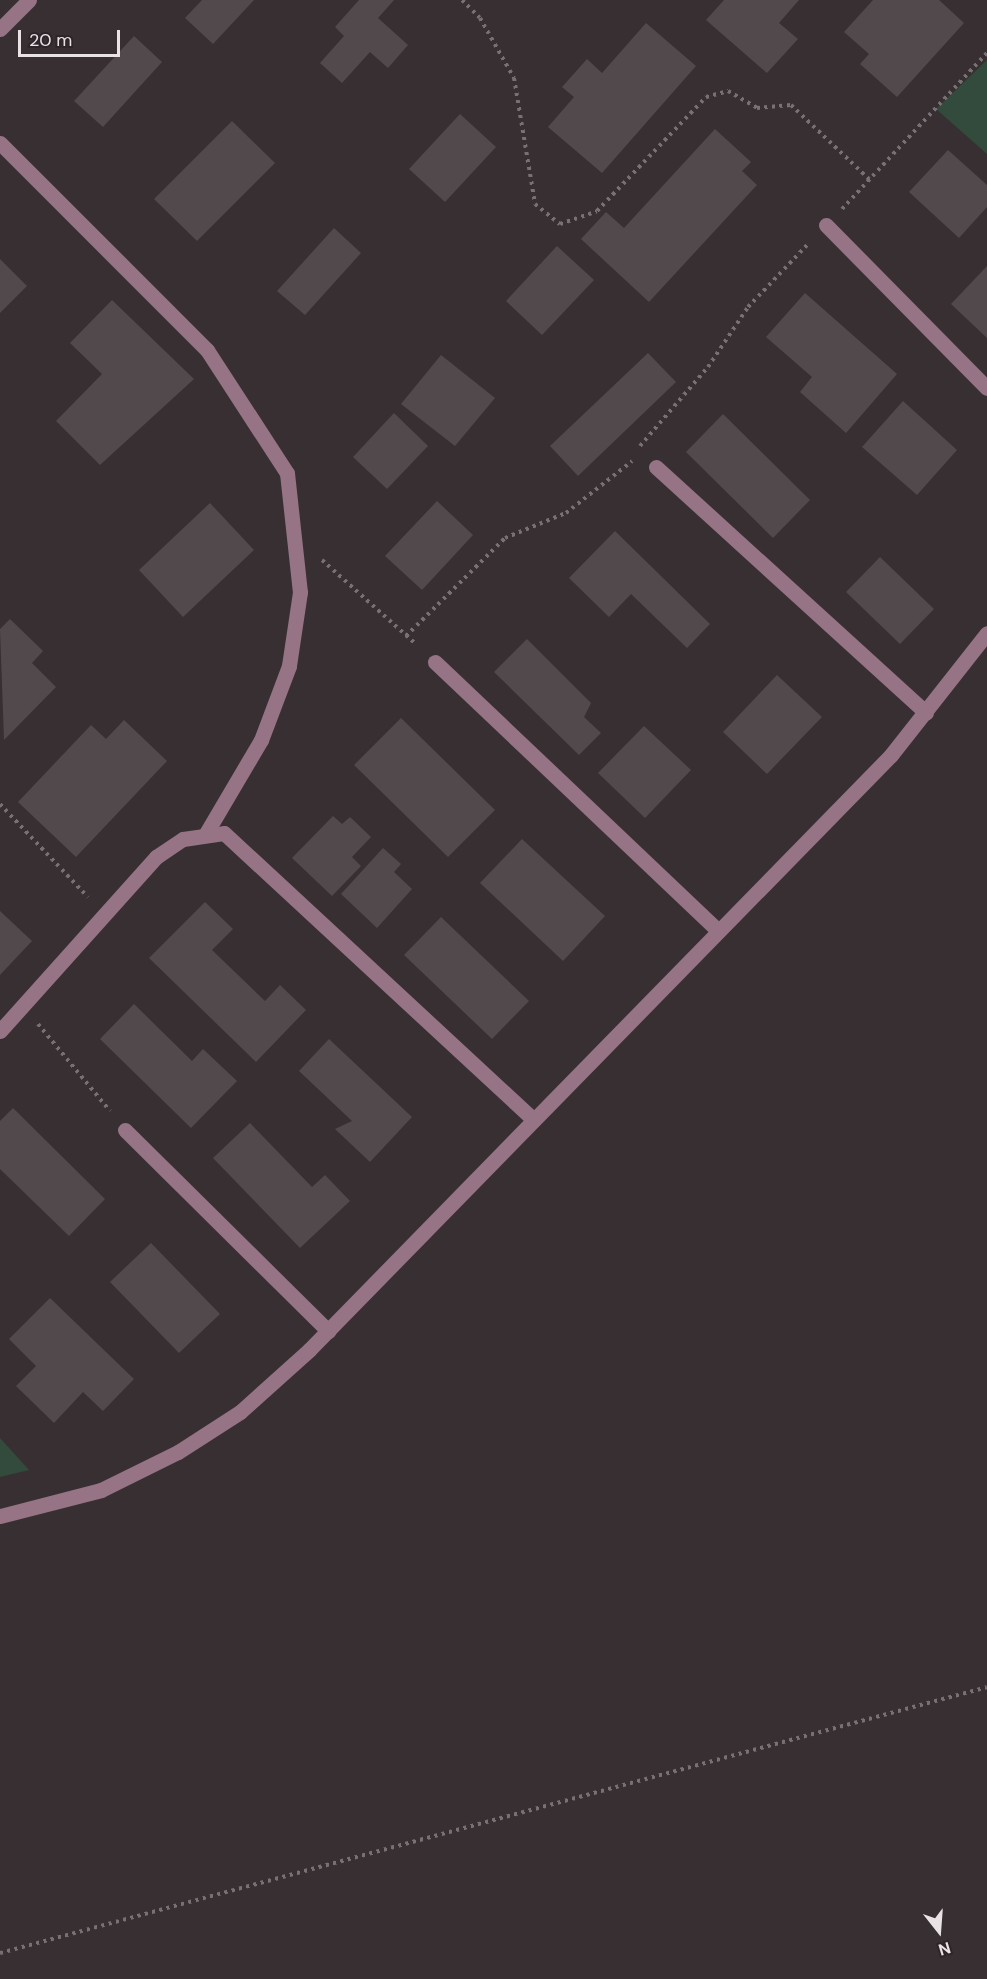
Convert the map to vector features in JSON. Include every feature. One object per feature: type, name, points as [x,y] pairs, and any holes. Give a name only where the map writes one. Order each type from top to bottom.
[{"type":"street","points":[[0,29],[29,0]]},
{"type":"street","points":[[0,143],[207,350],[287,473],[297,537],[300,592],[289,666],[261,740],[205,836]]},
{"type":"street","points":[[826,225],[987,388]]},
{"type":"street","points":[[656,467],[926,713]]},
{"type":"street","points":[[0,1516],[101,1490],[178,1452],[240,1412],[328,1331],[718,931],[926,713],[987,633]]},
{"type":"street","points":[[435,662],[718,931]]},
{"type":"street","points":[[0,1031],[156,857],[183,839],[224,833],[246,849],[534,1120]]},
{"type":"street","points":[[125,1130],[328,1331]]},
{"type":"path","points":[[462,0],[480,18],[514,78],[535,204],[560,224],[597,211],[706,97],[728,91],[757,108],[791,105],[870,180]]},
{"type":"path","points":[[406,636],[505,538],[566,513],[628,460],[708,367],[748,307],[870,180],[987,53]]},
{"type":"path","points":[[628,460],[656,467]]},
{"type":"path","points":[[297,537],[435,662]]},
{"type":"path","points":[[0,804],[105,915]]},
{"type":"path","points":[[23,1006],[125,1130]]},
{"type":"path","points":[[0,1953],[987,1687]]},
{"type":"green space","points":[[987,60],[987,154],[936,109]]},
{"type":"green space","points":[[0,1438],[29,1470],[0,1477]]},
{"type":"building","points":[[202,0],[254,0],[213,44],[185,18]]},
{"type":"building","points":[[359,0],[394,0],[378,18],[408,45],[388,68],[370,52],[342,83],[320,63],[344,36],[335,27]]},
{"type":"building","points":[[724,0],[799,0],[779,23],[798,39],[767,73],[706,20]]},
{"type":"building","points":[[873,0],[939,0],[964,23],[897,97],[860,64],[869,54],[844,32]]},
{"type":"building","points":[[646,23],[696,66],[602,173],[548,127],[574,97],[562,87],[587,59],[602,73]]},
{"type":"building","points":[[134,36],[162,62],[103,127],[74,101]]},
{"type":"building","points":[[460,114],[496,147],[445,202],[409,169]]},
{"type":"building","points":[[232,121],[275,163],[197,241],[154,199]]},
{"type":"building","points":[[715,129],[751,162],[742,171],[757,185],[649,302],[581,239],[606,212],[624,228]]},
{"type":"building","points":[[948,150],[987,185],[987,207],[959,238],[909,192]]},
{"type":"building","points":[[334,228],[361,253],[305,315],[277,291]]},
{"type":"building","points":[[557,246],[594,280],[542,335],[506,301]]},
{"type":"building","points":[[0,259],[27,286],[0,313]]},
{"type":"building","points":[[987,266],[987,338],[951,304]]},
{"type":"building","points":[[805,293],[897,374],[846,433],[800,392],[812,377],[766,337]]},
{"type":"building","points":[[112,300],[194,379],[100,465],[56,421],[102,374],[70,343]]},
{"type":"building","points":[[648,353],[676,382],[578,476],[550,446]]},
{"type":"building","points":[[441,355],[495,398],[455,446],[401,404]]},
{"type":"building","points":[[903,401],[957,450],[917,495],[862,447]]},
{"type":"building","points":[[394,413],[428,446],[387,489],[353,457]]},
{"type":"building","points":[[723,414],[810,500],[773,538],[686,452]]},
{"type":"building","points":[[437,501],[473,535],[422,590],[385,556]]},
{"type":"building","points":[[210,503],[254,550],[183,617],[139,570]]},
{"type":"building","points":[[615,531],[710,624],[687,648],[631,594],[609,617],[569,578]]},
{"type":"building","points":[[880,557],[934,609],[900,644],[846,592]]},
{"type":"building","points":[[10,619],[43,651],[32,663],[56,687],[4,740],[0,629]]},
{"type":"building","points":[[527,639],[591,703],[584,717],[601,733],[579,755],[494,672]]},
{"type":"building","points":[[777,675],[822,717],[767,774],[723,732]]},
{"type":"building","points":[[401,718],[495,810],[448,857],[354,765]]},
{"type":"building","points":[[124,720],[167,761],[76,857],[18,802],[91,725],[106,739]]},
{"type":"building","points":[[644,726],[691,770],[645,818],[598,773]]},
{"type":"building","points":[[333,816],[342,824],[350,817],[371,837],[352,857],[361,866],[332,896],[292,858]]},
{"type":"building","points":[[522,839],[605,916],[563,961],[480,883]]},
{"type":"building","points":[[383,848],[401,864],[394,872],[412,889],[377,928],[341,894]]},
{"type":"building","points":[[205,902],[233,929],[212,950],[265,1001],[280,985],[306,1010],[256,1062],[149,958]]},
{"type":"building","points":[[0,911],[32,941],[0,975]]},
{"type":"building","points":[[441,917],[529,1001],[492,1039],[404,955]]},
{"type":"building","points":[[134,1004],[192,1061],[203,1049],[237,1081],[191,1128],[100,1039]]},
{"type":"building","points":[[329,1039],[412,1117],[370,1162],[335,1129],[352,1121],[299,1071]]},
{"type":"building","points":[[13,1108],[105,1199],[69,1236],[0,1169],[0,1121]]},
{"type":"building","points":[[250,1123],[312,1187],[325,1175],[350,1201],[300,1248],[213,1158]]},
{"type":"building","points":[[151,1243],[220,1314],[179,1353],[110,1282]]},
{"type":"building","points":[[50,1298],[134,1379],[103,1411],[83,1392],[54,1423],[16,1386],[36,1366],[9,1339]]}]
